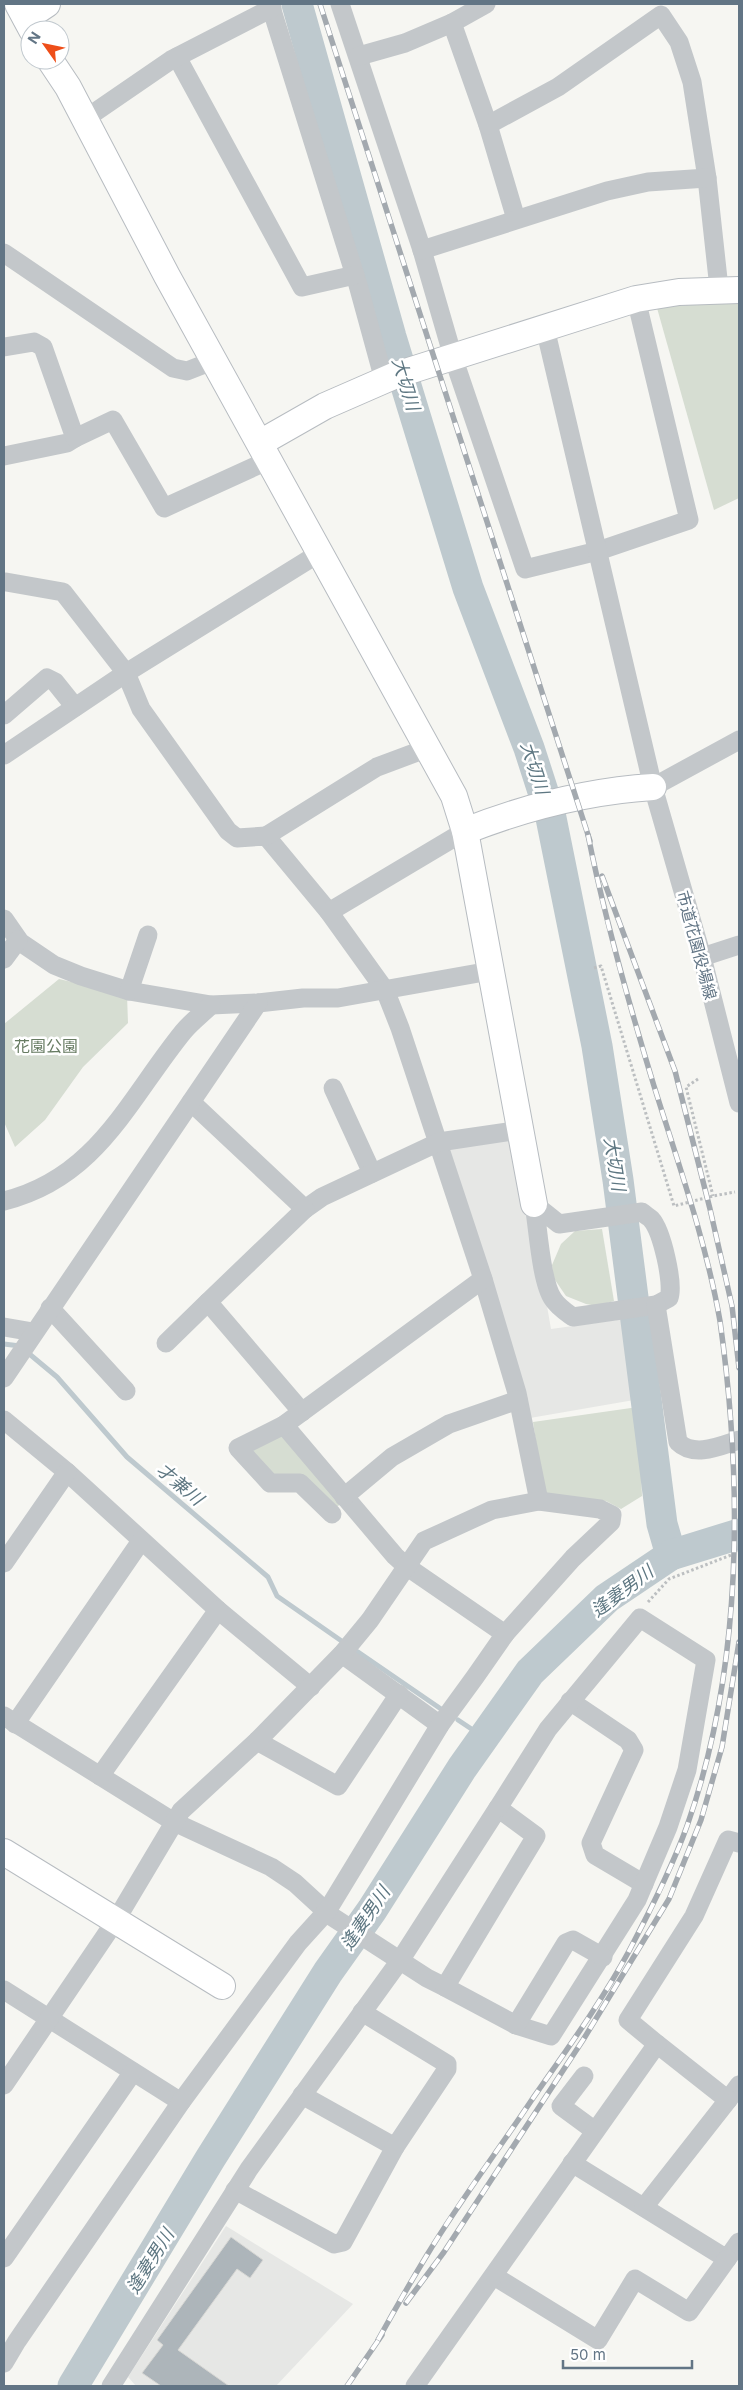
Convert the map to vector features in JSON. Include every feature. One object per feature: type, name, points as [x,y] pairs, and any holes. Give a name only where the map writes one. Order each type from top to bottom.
[{"type":"street","points":[[25,17],[47,4]]},
{"type":"street","points":[[340,4],[359,56],[422,250],[453,357],[525,569],[598,551],[689,520],[636,299]]},
{"type":"street","points":[[359,56],[406,42],[452,23],[486,4]]},
{"type":"street","points":[[85,119],[177,57],[271,6],[355,275],[398,375]]},
{"type":"street","points":[[488,125],[558,87],[657,9],[679,42],[692,82],[707,178],[718,279],[728,290]]},
{"type":"street","points":[[452,23],[488,125],[516,219]]},
{"type":"street","points":[[177,57],[302,287],[355,275]]},
{"type":"street","points":[[57,70],[68,87],[167,276],[454,796],[465,832],[534,1204],[545,1280],[552,1298],[573,1317],[656,1305],[669,1298],[672,1290],[660,1237],[652,1220],[642,1212],[559,1224],[534,1204]]},
{"type":"street","points":[[422,250],[607,190],[648,182],[707,178]]},
{"type":"street","points":[[4,253],[173,368],[188,371],[215,360]]},
{"type":"street","points":[[4,456],[67,443],[113,420],[164,508],[265,452],[326,406],[398,375],[636,299],[679,292],[728,290]]},
{"type":"street","name":"市道花園役場線","points":[[545,328],[652,788],[702,957],[739,1103]]},
{"type":"street","points":[[4,347],[34,342],[43,348],[75,438]]},
{"type":"street","points":[[4,755],[126,673],[321,552]]},
{"type":"street","points":[[4,580],[63,592],[126,673],[141,709],[228,831],[237,838],[266,836],[377,767],[428,748]]},
{"type":"street","points":[[4,715],[47,678],[55,682],[74,707]]},
{"type":"street","points":[[329,912],[465,832],[500,817],[566,798],[614,790],[652,788],[739,740]]},
{"type":"street","points":[[266,836],[329,912],[385,990],[439,1142],[483,1279],[518,1400],[540,1501]]},
{"type":"street","points":[[4,919],[18,940],[54,965],[81,976],[129,991],[211,1005],[258,1003],[303,998],[338,998],[490,971]]},
{"type":"street","points":[[129,991],[148,935]]},
{"type":"street","points":[[4,959],[18,940]]},
{"type":"street","points":[[702,957],[739,945]]},
{"type":"street","points":[[4,1378],[258,1003]]},
{"type":"street","points":[[4,1201],[17,1198],[69,1173],[92,1151],[134,1102],[184,1031],[211,1005]]},
{"type":"street","points":[[333,1088],[372,1173]]},
{"type":"street","points":[[191,1102],[305,1209]]},
{"type":"street","points":[[166,1343],[305,1209],[322,1196],[439,1142],[520,1130]]},
{"type":"street","points":[[541,1252],[559,1224]]},
{"type":"street","points":[[332,1514],[300,1483],[270,1483],[238,1448],[284,1425],[483,1279]]},
{"type":"street","points":[[208,1302],[302,1412]]},
{"type":"street","points":[[656,1305],[678,1442],[690,1450],[709,1449],[739,1440]]},
{"type":"street","points":[[50,1308],[126,1391]]},
{"type":"street","points":[[4,1327],[26,1344]]},
{"type":"street","points":[[344,1497],[392,1457],[449,1424],[518,1400]]},
{"type":"street","points":[[4,1420],[66,1472],[218,1610],[311,1687]]},
{"type":"street","points":[[284,1425],[394,1556],[506,1634]]},
{"type":"street","points":[[4,1563],[66,1472]]},
{"type":"street","points":[[4,2085],[116,1920],[181,1811],[257,1741],[342,1654],[370,1620],[424,1541],[492,1510],[540,1501],[600,1509],[612,1515],[611,1522],[573,1558],[506,1634],[440,1725],[329,1913],[298,1943],[10,2336],[4,2363]]},
{"type":"street","points":[[111,2386],[235,2190],[362,2012],[396,1956],[498,1808],[548,1728],[570,1701],[640,1618],[704,1658],[706,1662],[687,1770],[668,1827],[637,1900],[603,1957],[551,2036],[516,2025],[427,1978],[396,1956],[329,1913],[271,1866],[174,1822],[10,1720],[141,1541]]},
{"type":"street","points":[[100,1776],[218,1610]]},
{"type":"street","points":[[342,1654],[440,1725]]},
{"type":"street","points":[[257,1741],[338,1786],[399,1694]]},
{"type":"street","points":[[570,1701],[628,1740],[634,1750],[591,1843],[595,1855],[644,1884]]},
{"type":"street","points":[[445,1987],[535,1842],[534,1833],[498,1808]]},
{"type":"street","points":[[644,2206],[734,2092],[657,2044],[628,2020],[694,1916],[728,1840],[739,1843]]},
{"type":"street","points":[[4,1852],[222,1986]]},
{"type":"street","points":[[516,2025],[566,1943],[572,1940],[603,1957]]},
{"type":"street","points":[[4,1990],[181,2102]]},
{"type":"street","points":[[235,2190],[338,2244],[343,2242],[396,2147],[447,2069],[447,2064],[362,2012]]},
{"type":"street","points":[[415,2386],[657,2044]]},
{"type":"street","points":[[4,2258],[133,2072]]},
{"type":"street","points":[[584,2076],[562,2106],[595,2131]]},
{"type":"street","points":[[302,2095],[396,2147]]},
{"type":"street","points":[[572,2163],[727,2259]]},
{"type":"street","points":[[494,2276],[598,2340],[635,2279],[689,2312],[739,2242]]},
{"type":"path","points":[[594,968],[601,966],[674,1206],[735,1192]]},
{"type":"path","points":[[698,1079],[686,1087],[713,1196]]},
{"type":"path","points":[[640,1618],[645,1606],[670,1578],[739,1552]]},
{"type":"shaded area","points":[[517,1134],[551,1329],[624,1319],[634,1400],[530,1418],[441,1148]]},
{"type":"shaded area","points":[[226,2226],[353,2304],[276,2386],[136,2386],[128,2377]]},
{"type":"green space","points":[[725,301],[739,302],[739,498],[714,510],[657,308]]},
{"type":"green space","name":"花園公園","points":[[59,979],[127,995],[128,1023],[83,1067],[45,1120],[15,1147],[4,1122],[4,1024]]},
{"type":"green space","points":[[602,1229],[614,1301],[597,1306],[566,1296],[553,1277],[552,1265],[561,1244],[575,1231]]},
{"type":"green space","points":[[638,1407],[642,1496],[621,1509],[606,1501],[544,1495],[533,1422]]},
{"type":"green space","points":[[283,1430],[342,1503],[334,1509],[272,1480],[244,1450]]},
{"type":"building","points":[[231,2237],[263,2260],[250,2278],[237,2269],[178,2350],[229,2386],[161,2386],[142,2373],[163,2345],[157,2340]]},
{"type":"waterway","name":"大切川","points":[[297,4],[391,337],[468,588],[529,748],[550,813],[597,1046],[618,1180],[662,1524],[671,1555]]},
{"type":"waterway","name":"才兼川","points":[[4,1344],[20,1346]]},
{"type":"waterway","name":"才兼川","points":[[27,1352],[57,1377],[127,1457],[268,1577],[277,1596],[343,1642]]},
{"type":"waterway","name":"逢妻男川","points":[[73,2386],[210,2159],[328,1972],[372,1910],[462,1768],[530,1672],[607,1598],[671,1555],[739,1534]]},
{"type":"waterway","name":"才兼川","points":[[358,1652],[441,1709]]},
{"type":"waterway","name":"才兼川","points":[[458,1720],[473,1730],[480,1743]]},
{"type":"railway","points":[[320,4],[590,841]]},
{"type":"railway","points":[[378,2340],[452,2216],[595,2008],[629,1951],[653,1905],[687,1826],[705,1766],[719,1704],[728,1640],[733,1576],[734,1511],[732,1447],[720,1321],[699,1232],[618,962],[588,835]]},
{"type":"railway","points":[[602,876],[675,1071],[732,1306],[739,1368]]},
{"type":"railway","points":[[406,2303],[444,2252],[583,2040],[669,1899],[701,1820],[722,1747],[739,1642]]},
{"type":"railway","points":[[347,2386],[382,2335]]}]
